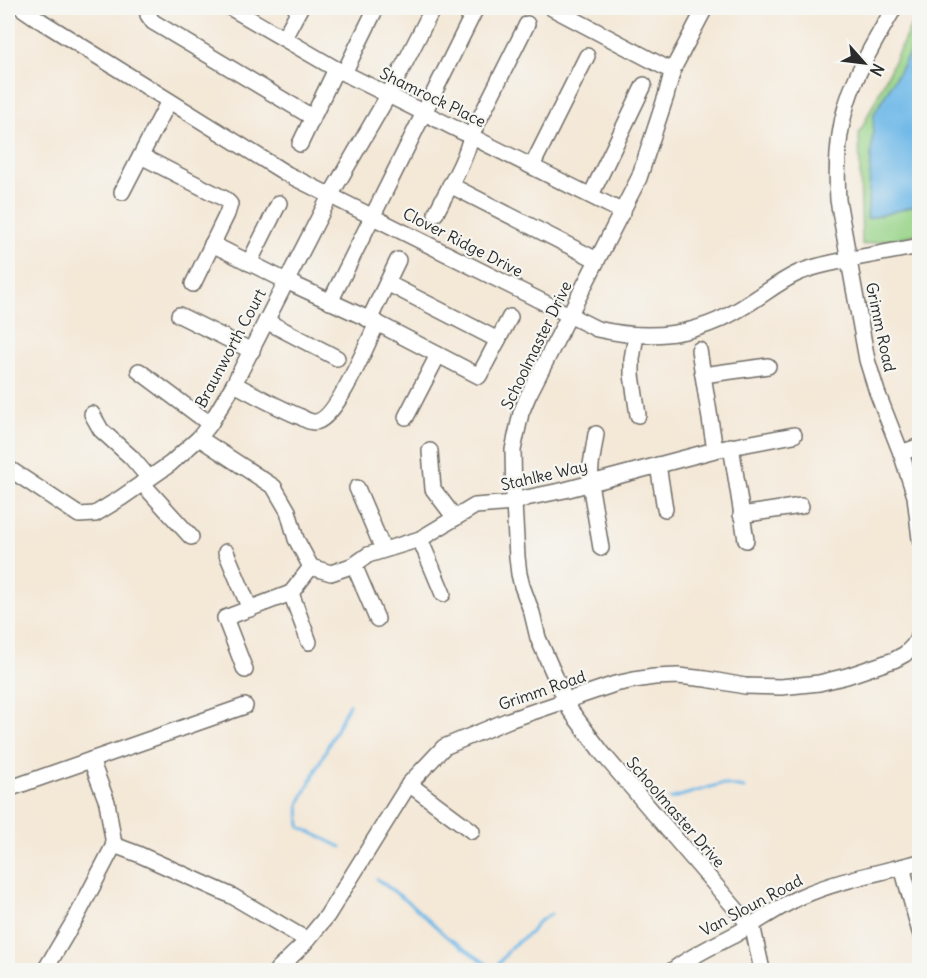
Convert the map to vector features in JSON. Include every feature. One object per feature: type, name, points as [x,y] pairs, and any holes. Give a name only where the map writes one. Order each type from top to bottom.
[{"type":"street","name":"Clover Ridge Drive","points":[[22,8],[287,174],[597,329],[620,334],[656,336],[676,334],[722,319],[799,273],[823,264],[920,246]]},
{"type":"street","points":[[147,8],[148,15],[153,22],[312,117]]},
{"type":"street","name":"Shamrock Place","points":[[231,8],[340,71],[623,212]]},
{"type":"street","points":[[284,38],[300,8]]},
{"type":"street","points":[[300,144],[312,117],[376,8]]},
{"type":"street","name":"Braunworth Court","points":[[8,468],[79,515],[95,514],[170,464],[199,438],[210,424],[252,351],[330,196],[389,94],[433,8]]},
{"type":"street","points":[[330,302],[476,8]]},
{"type":"street","points":[[552,8],[672,70]]},
{"type":"street","name":"Schoolmaster Drive","points":[[705,8],[672,70],[666,96],[639,178],[521,413],[513,450],[517,557],[522,586],[538,638],[570,710],[603,754],[753,929],[762,970]]},
{"type":"street","name":"Grimm Road","points":[[894,8],[847,102],[837,164],[838,200],[867,360],[915,496],[920,539]]},
{"type":"street","points":[[436,213],[526,24]]},
{"type":"street","points":[[532,166],[587,56]]},
{"type":"street","points":[[591,195],[644,85]]},
{"type":"street","points":[[122,192],[169,101]]},
{"type":"street","points":[[141,156],[225,199],[230,204],[193,284]]},
{"type":"street","points":[[450,185],[597,260]]},
{"type":"street","points":[[249,263],[279,203]]},
{"type":"street","points":[[212,244],[373,321],[479,376],[510,317]]},
{"type":"street","points":[[234,384],[313,422],[321,420],[331,412],[342,393],[398,260]]},
{"type":"street","points":[[387,283],[498,340]]},
{"type":"street","points":[[179,315],[252,351]]},
{"type":"street","points":[[266,321],[337,358]]},
{"type":"street","points":[[636,335],[632,375],[638,415]]},
{"type":"street","points":[[699,350],[715,450]]},
{"type":"street","points":[[406,417],[438,355]]},
{"type":"street","points":[[703,375],[768,366]]},
{"type":"street","points":[[139,370],[210,424]]},
{"type":"street","points":[[92,414],[101,430],[131,457],[145,480],[191,537]]},
{"type":"street","points":[[596,434],[590,483],[601,548]]},
{"type":"street","name":"Stahlke Way","points":[[311,567],[331,573],[354,565],[368,555],[383,549],[420,539],[475,506],[514,503],[731,446],[794,435]]},
{"type":"street","points":[[199,438],[274,487],[288,511],[296,539],[311,567],[291,593],[225,618],[245,670]]},
{"type":"street","points":[[731,446],[746,540]]},
{"type":"street","points":[[901,453],[920,446]]},
{"type":"street","points":[[430,451],[433,489],[455,518]]},
{"type":"street","points":[[658,465],[665,509]]},
{"type":"street","points":[[357,488],[383,549]]},
{"type":"street","points":[[741,515],[801,506]]},
{"type":"street","points":[[420,539],[443,594]]},
{"type":"street","points":[[226,552],[250,609]]},
{"type":"street","points":[[354,565],[377,620]]},
{"type":"street","points":[[291,593],[309,642]]},
{"type":"street","name":"Grimm Road","points":[[277,970],[327,916],[409,783],[444,747],[509,720],[566,700],[615,684],[654,677],[678,676],[745,686],[781,687],[819,683],[894,660],[913,646],[920,635]]},
{"type":"street","points":[[8,789],[245,706]]},
{"type":"street","points":[[45,970],[77,916],[114,845],[107,802],[91,760]]},
{"type":"street","points":[[409,783],[472,831]]},
{"type":"street","points":[[114,845],[232,896],[307,940]]},
{"type":"street","name":"Van Sloun Road","points":[[673,970],[683,962],[750,927],[798,898],[823,888],[920,862]]},
{"type":"street","points":[[902,867],[920,932]]},
{"type":"green space","points":[[919,9],[919,234],[862,245],[859,134]]},
{"type":"water","points":[[919,37],[919,205],[867,219],[874,114]]},
{"type":"waterway","points":[[341,847],[300,827],[299,804],[349,704]]},
{"type":"waterway","points":[[670,799],[721,784],[744,788]]},
{"type":"waterway","points":[[377,879],[411,904],[447,937],[487,964],[492,970]]},
{"type":"waterway","points":[[494,970],[512,946],[530,933],[538,922],[551,914]]}]
